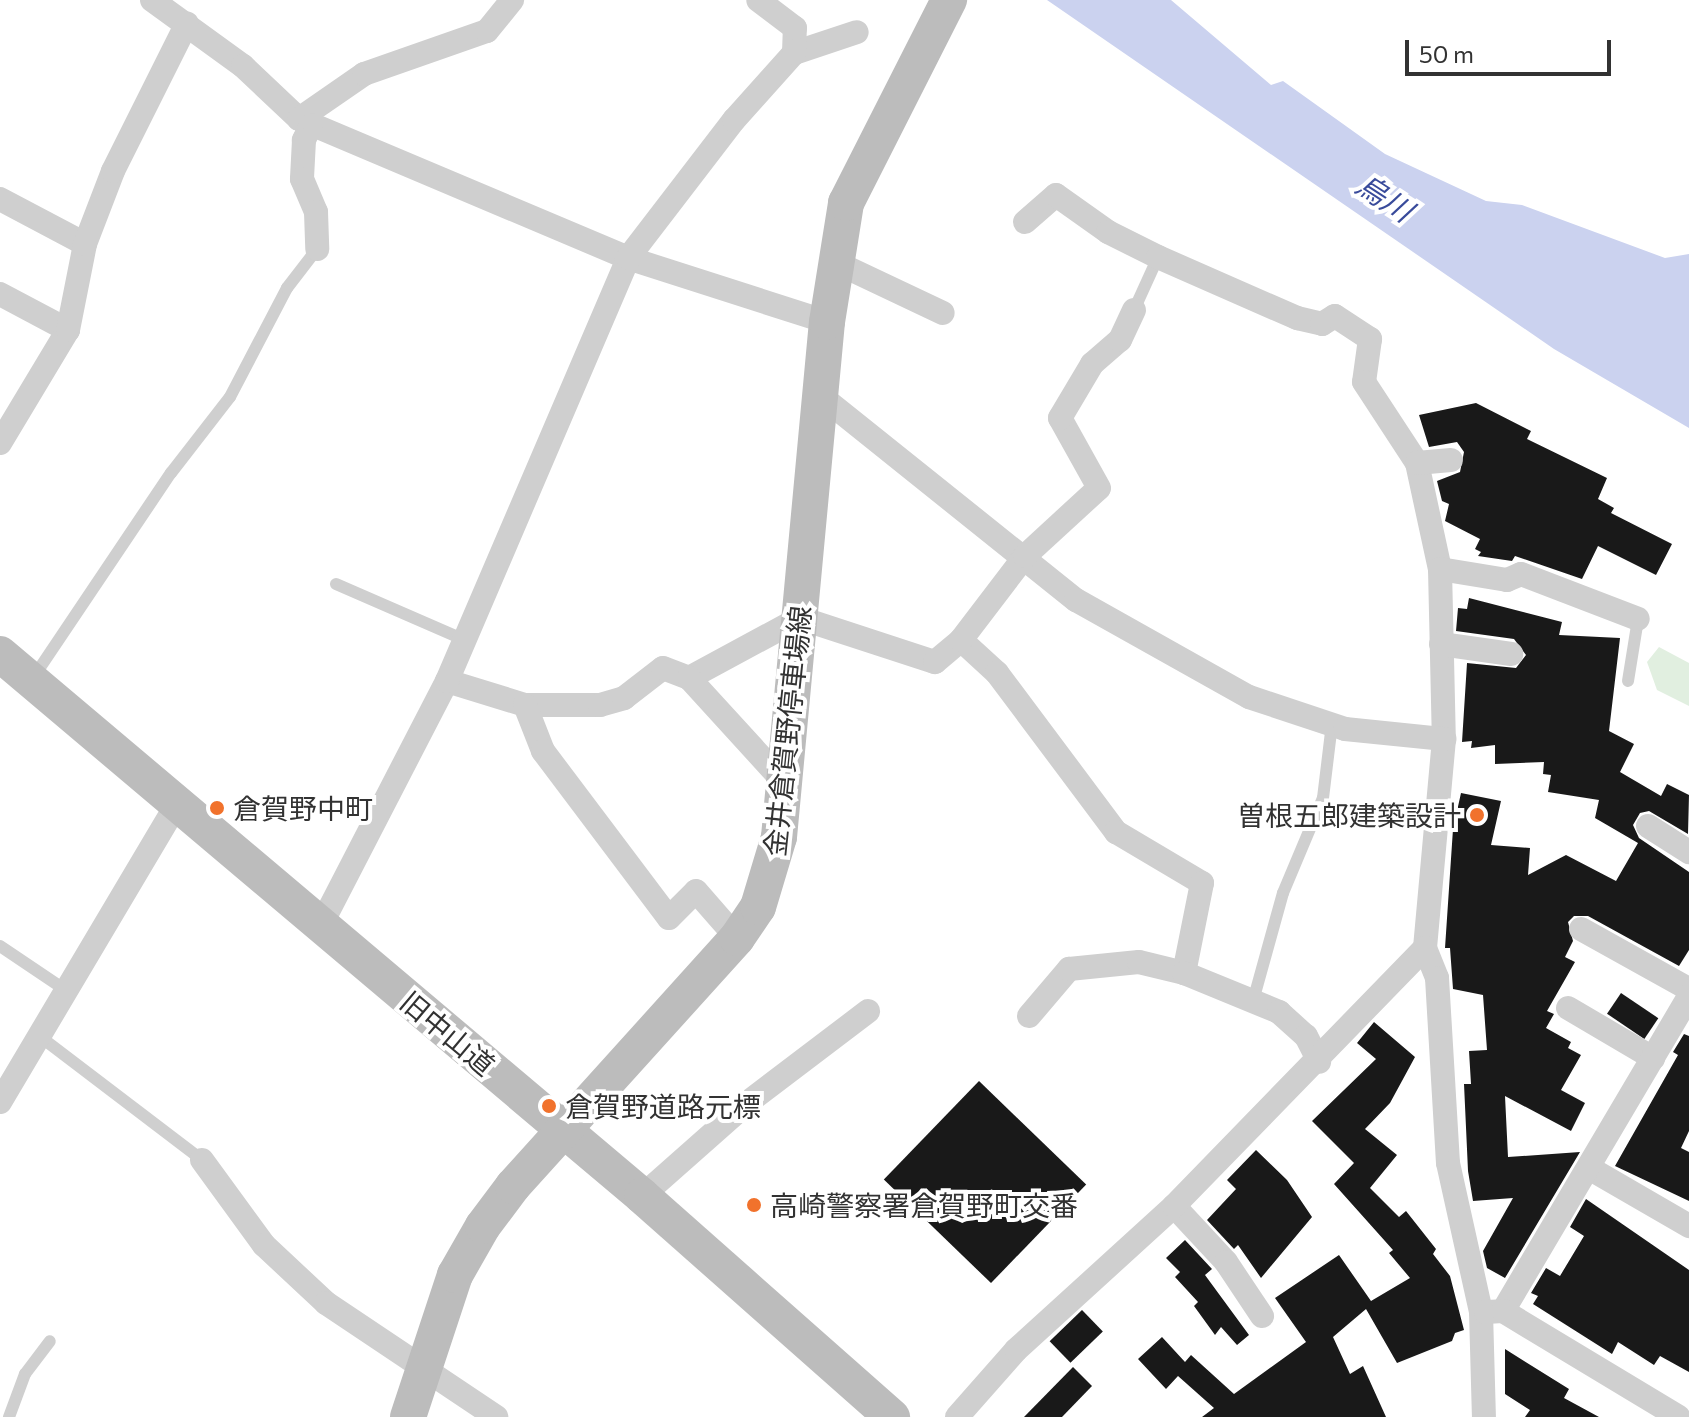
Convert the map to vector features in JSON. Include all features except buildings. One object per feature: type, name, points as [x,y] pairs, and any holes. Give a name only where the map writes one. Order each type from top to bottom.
[{"type":"main road","name":"金井倉賀野停車場線","points":[[408,1417],[421,1368],[468,1250],[513,1186],[737,938],[758,907],[771,871],[783,781],[827,322],[846,203],[902,87],[949,0]]},
{"type":"main road","name":"旧中山道","points":[[0,654],[642,1196],[892,1417]]},
{"type":"street","points":[[152,0],[243,66],[305,122],[628,258],[827,322]]},
{"type":"street","points":[[317,249],[316,212],[302,179],[305,122],[364,74],[487,31],[512,0]]},
{"type":"street","points":[[758,0],[795,28],[794,53]]},
{"type":"street","points":[[0,443],[68,330],[85,244],[113,171],[187,23]]},
{"type":"street","points":[[321,925],[447,681],[628,258],[734,120],[794,53],[857,32]]},
{"type":"street","points":[[1025,222],[1056,195],[1108,232],[1158,257],[1297,318],[1322,324],[1335,316],[1370,339],[1364,382],[1417,463],[1440,569],[1444,739],[1425,948],[1437,978],[1448,1163],[1492,1312],[1484,1417]]},
{"type":"street","points":[[0,199],[85,244]]},
{"type":"street","points":[[835,262],[943,313]]},
{"type":"street","points":[[0,294],[68,330]]},
{"type":"street","points":[[689,678],[800,618],[935,662],[961,640],[1025,556],[1099,488],[1060,418],[1092,364],[1120,340],[1134,310]]},
{"type":"street","points":[[821,396],[1025,556],[1076,600],[1249,697],[1332,724],[1444,739]]},
{"type":"street","points":[[1417,463],[1451,460]]},
{"type":"street","points":[[1440,569],[1507,580],[1521,574],[1638,619]]},
{"type":"street","points":[[961,640],[997,673],[1042,729],[1088,801],[1116,832],[1202,883],[1184,973]]},
{"type":"street","points":[[1441,644],[1511,654]]},
{"type":"street","points":[[447,681],[525,705],[612,702],[663,668],[689,678],[783,781]]},
{"type":"street","points":[[525,705],[543,751],[669,918],[696,891],[737,938]]},
{"type":"street","points":[[0,1102],[64,989],[177,804]]},
{"type":"street","points":[[1648,826],[1689,852]]},
{"type":"street","points":[[1492,1312],[1589,1168],[1688,1000],[1581,929]]},
{"type":"street","points":[[957,1417],[1016,1350],[1174,1206],[1319,1062],[1425,948]]},
{"type":"street","points":[[1029,1016],[1069,969],[1139,962],[1184,973],[1279,1012],[1306,1036],[1319,1062]]},
{"type":"street","points":[[1568,1008],[1653,1058]]},
{"type":"street","points":[[642,1196],[747,1103],[868,1011]]},
{"type":"street","points":[[202,1160],[264,1245],[326,1303],[496,1417]]},
{"type":"street","points":[[1589,1168],[1689,1226]]},
{"type":"street","points":[[1174,1206],[1226,1262],[1262,1316]]},
{"type":"street","points":[[1492,1312],[1679,1417]]},
{"type":"lane","points":[[31,681],[171,473],[230,397],[287,288],[317,249]]},
{"type":"lane","points":[[1134,310],[1158,257]]},
{"type":"lane","points":[[336,584],[465,640]]},
{"type":"lane","points":[[1628,681],[1638,619]]},
{"type":"lane","points":[[1253,1001],[1283,893],[1323,798],[1332,724]]},
{"type":"lane","points":[[0,946],[64,989]]},
{"type":"lane","points":[[38,1035],[202,1160]]},
{"type":"lane","points":[[9,1417],[25,1374],[50,1341]]},
{"type":"green space","points":[[1659,647],[1689,663],[1689,706],[1657,690],[1647,662]]},
{"type":"water","name":"烏川","points":[[1047,0],[1171,0],[1271,85],[1283,81],[1385,154],[1486,201],[1522,205],[1665,258],[1689,254],[1689,428],[1554,349]]},
{"type":"place","name":"倉賀野中町","points":[[217,808]]},
{"type":"place","name":"曽根五郎建築設計","points":[[1477,815]]},
{"type":"place","name":"倉賀野道路元標","points":[[549,1106]]},
{"type":"place","name":"高崎警察署倉賀野町交番","points":[[754,1205]]}]
